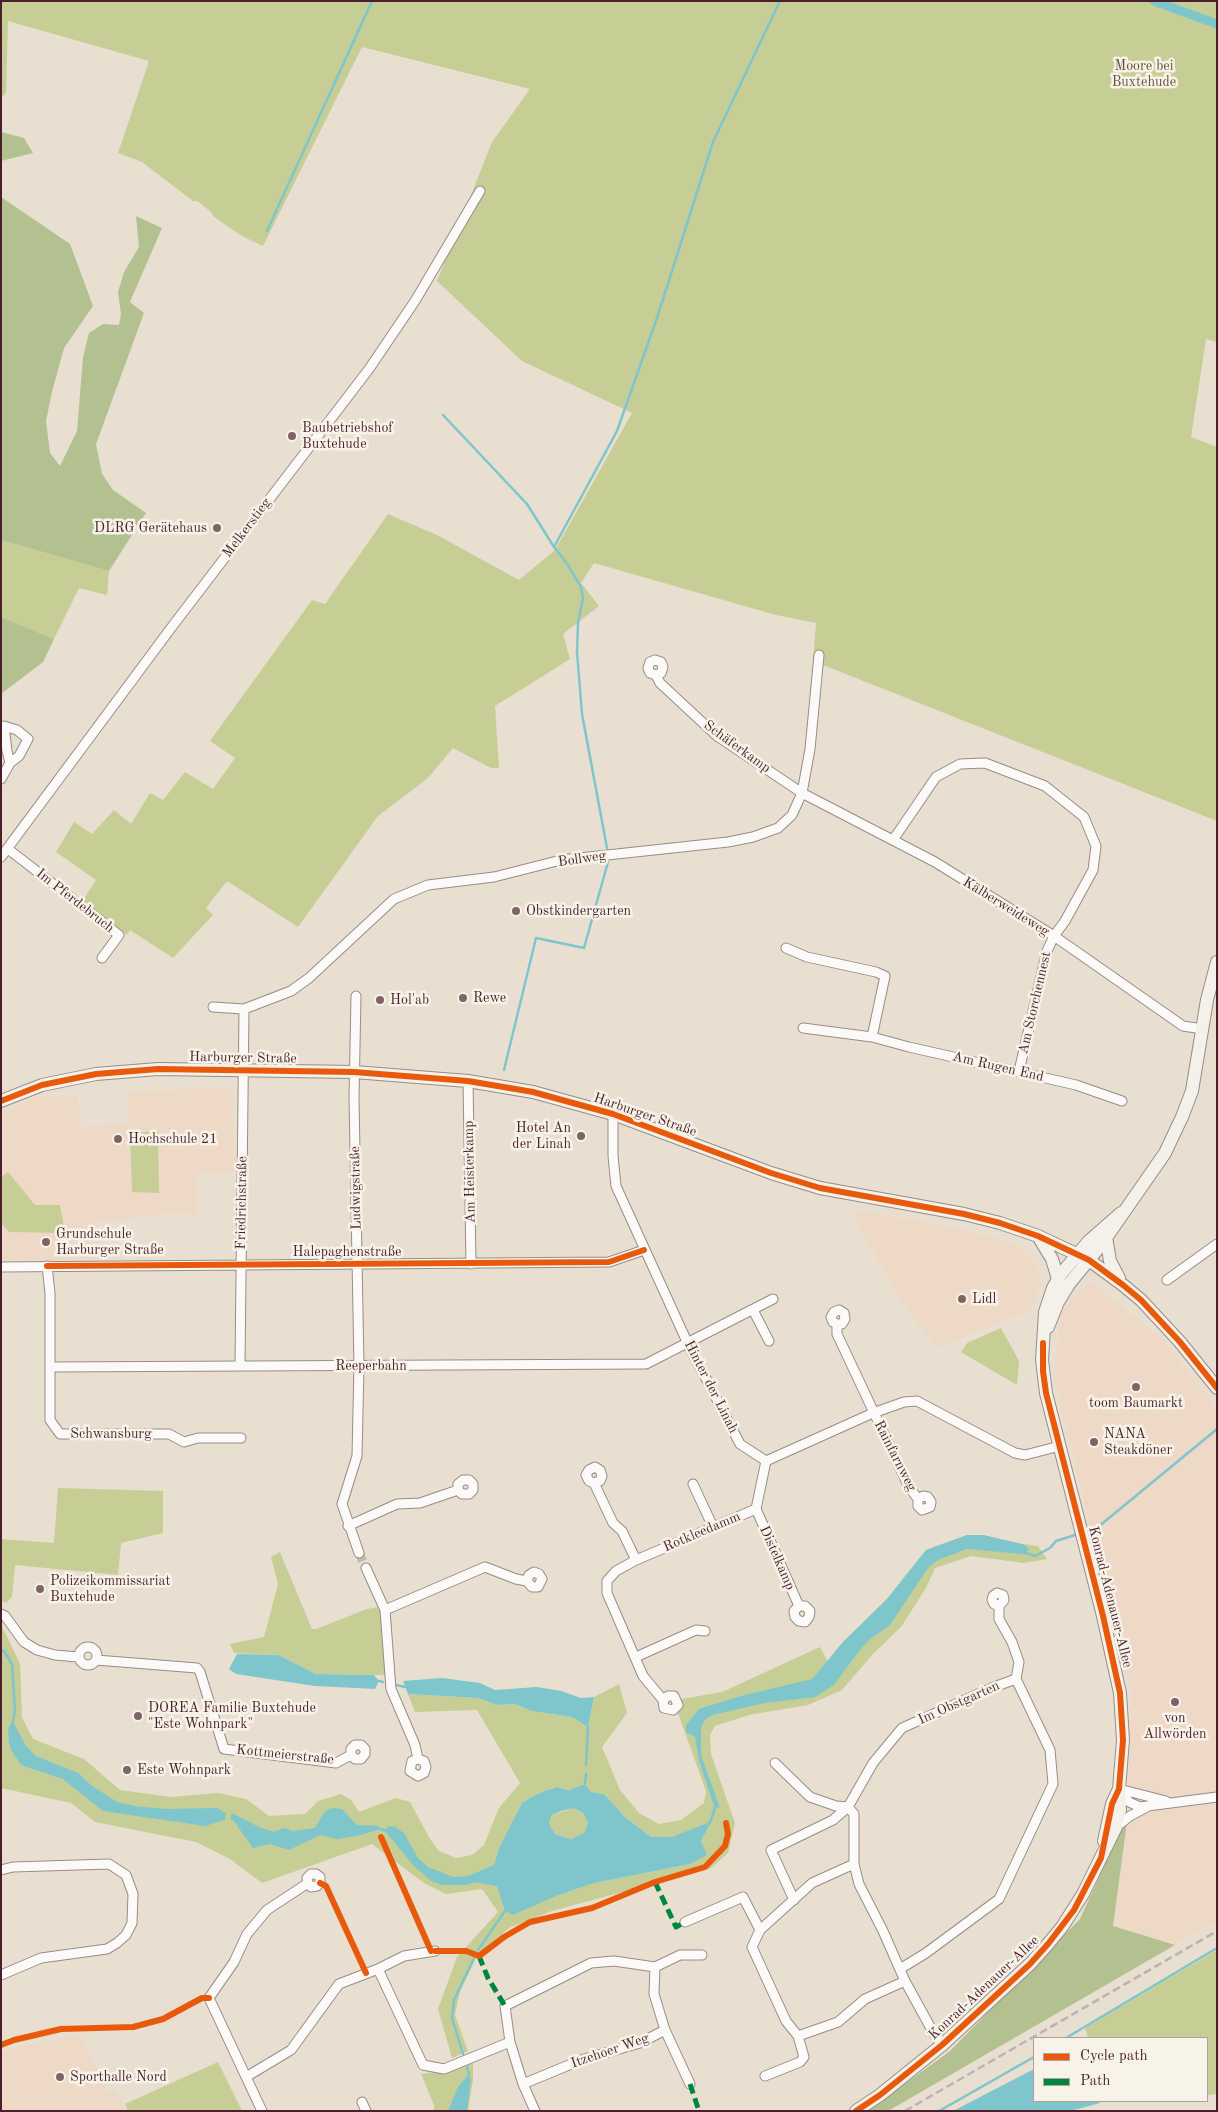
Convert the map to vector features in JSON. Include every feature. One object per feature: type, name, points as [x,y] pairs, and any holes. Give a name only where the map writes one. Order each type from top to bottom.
[{"type":"street","name":"Melkerstieg","points":[[1,857],[171,628],[369,369],[415,301],[480,190]]},
{"type":"street","name":"Bollweg","points":[[213,1007],[244,1009],[291,991],[309,978],[394,899],[428,885],[494,877],[561,860],[728,842],[753,837],[778,828],[792,815],[802,793],[810,749],[819,655]]},
{"type":"street","name":"Schäferkamp","points":[[656,675],[660,683],[717,736],[802,793]]},
{"type":"street","points":[[1,779],[10,763]]},
{"type":"street","name":"Am Storchennest","points":[[893,840],[936,777],[960,764],[985,763],[1045,786],[1084,817],[1096,846],[1093,870],[1047,950],[1019,1071]]},
{"type":"street","name":"Kälberweideweg","points":[[802,793],[935,862],[1054,936],[1183,1026],[1203,1029]]},
{"type":"street","name":"Im Pferdebruch","points":[[8,849],[119,935],[102,958]]},
{"type":"street","points":[[786,948],[807,957],[876,972],[885,976],[872,1037]]},
{"type":"street","points":[[1083,1257],[1106,1237],[1121,1213],[1165,1153],[1182,1117],[1192,1091],[1207,1000],[1217,962]]},
{"type":"street","name":"Ludwigstraße","points":[[356,996],[354,1072],[359,1366],[358,1456],[342,1504],[348,1526],[359,1553]]},
{"type":"street","points":[[243,1070],[244,1009]]},
{"type":"street","name":"Am Rugen End","points":[[803,1028],[872,1037],[908,1048],[1076,1085],[1122,1101]]},
{"type":"street","name":"Harburger Straße","points":[[1,1101],[42,1085],[96,1074],[158,1069],[354,1072],[468,1081],[533,1092],[613,1114],[771,1173],[820,1188],[963,1214],[1000,1223],[1038,1236],[1083,1257],[1141,1300],[1180,1342],[1217,1388]]},
{"type":"street","name":"Friedrichstraße","points":[[240,1366],[243,1070]]},
{"type":"street","name":"Am Heisterkamp","points":[[468,1081],[471,1264]]},
{"type":"street","name":"Hinter der Linah","points":[[613,1114],[613,1156],[616,1186],[644,1250],[688,1344],[740,1444],[766,1461]]},
{"type":"street","points":[[1083,1257],[1091,1239],[1121,1213]]},
{"type":"street","points":[[1038,1236],[1052,1258],[1058,1279]]},
{"type":"street","points":[[1106,1237],[1110,1261],[1123,1285]]},
{"type":"street","points":[[1167,1280],[1217,1244]]},
{"type":"street","name":"Halepaghenstraße","points":[[1,1267],[609,1262],[644,1250]]},
{"type":"street","name":"Konrad-Adenauer-Allee","points":[[856,2111],[942,2046],[1030,1964],[1074,1910],[1116,1827],[1120,1810],[1119,1789],[1123,1740],[1120,1693],[1103,1616],[1046,1393],[1043,1371],[1044,1312],[1058,1279],[1083,1257]]},
{"type":"street","name":"Konrad-Adenauer-Allee","points":[[1043,1343],[1058,1302],[1083,1257]]},
{"type":"street","name":"Schwansburg","points":[[47,1266],[50,1293],[50,1420],[60,1434],[169,1434],[184,1442],[198,1438],[241,1438]]},
{"type":"street","name":"Reeperbahn","points":[[50,1367],[646,1364],[773,1300]]},
{"type":"street","points":[[754,1310],[770,1341]]},
{"type":"street","name":"Rainfarnweg","points":[[837,1324],[837,1334],[873,1412],[909,1487],[918,1499]]},
{"type":"street","points":[[766,1461],[873,1412],[904,1402],[917,1401],[1015,1453],[1024,1455],[1060,1446]]},
{"type":"street","name":"Rotkleedamm","points":[[636,1657],[607,1593],[607,1581],[616,1571],[636,1560],[756,1510],[766,1461]]},
{"type":"street","points":[[594,1483],[613,1523],[622,1530],[636,1560]]},
{"type":"street","points":[[693,1484],[712,1527]]},
{"type":"street","points":[[348,1526],[397,1504],[420,1503],[458,1490]]},
{"type":"street","name":"Distelkamp","points":[[756,1510],[799,1606]]},
{"type":"street","points":[[385,1610],[485,1567],[516,1579],[527,1581]]},
{"type":"street","points":[[366,1568],[385,1610],[391,1689],[415,1745],[418,1759]]},
{"type":"street","points":[[999,1606],[999,1619],[1012,1642],[1019,1662],[1016,1680]]},
{"type":"street","name":"Kottmeierstraße","points":[[1,1614],[5,1616],[24,1642],[37,1650],[55,1655],[78,1657]]},
{"type":"street","points":[[663,1700],[643,1676],[636,1657],[696,1630],[706,1631]]},
{"type":"street","name":"Kottmeierstraße","points":[[88,1647],[95,1651],[96,1660],[92,1665],[85,1666],[78,1657],[81,1650],[88,1647]]},
{"type":"street","name":"Kottmeierstraße","points":[[96,1660],[197,1668],[200,1672],[224,1749],[336,1763],[351,1755]]},
{"type":"street","name":"Im Obstgarten","points":[[848,1808],[873,1763],[902,1728],[994,1687],[1016,1680],[1050,1750],[1053,1784],[1000,1899],[926,1953],[900,1969]]},
{"type":"street","points":[[775,1763],[810,1797],[848,1808],[854,1814],[854,1864],[859,1884],[905,1981],[942,2046]]},
{"type":"street","points":[[1119,1789],[1129,1802],[1140,1807],[1147,1807]]},
{"type":"street","name":"Konrad-Adenauer-Allee","points":[[1119,1789],[1168,1802]]},
{"type":"street","name":"Konrad-Adenauer-Allee","points":[[1101,1858],[1112,1804],[1119,1789]]},
{"type":"street","name":"Konrad-Adenauer-Allee","points":[[1116,1827],[1130,1816],[1147,1807],[1168,1802],[1217,1797]]},
{"type":"street","points":[[794,1900],[772,1850],[833,1820],[848,1808]]},
{"type":"street","points":[[1,1870],[13,1867],[109,1864],[126,1875],[133,1894],[132,1924],[126,1935],[117,1944],[107,1949],[41,1958],[1,1975]]},
{"type":"street","points":[[764,2076],[800,2062],[804,2057],[798,2036],[786,2020],[752,1947],[760,1930],[812,1883],[854,1864]]},
{"type":"street","points":[[262,2111],[209,1998],[234,1962],[247,1934],[267,1910],[308,1883]]},
{"type":"street","points":[[685,1922],[743,1897],[760,1930]]},
{"type":"street","points":[[246,2077],[291,2050],[339,1984],[378,1969],[404,1956],[435,1951]]},
{"type":"street","points":[[536,2111],[523,2084],[510,2042],[505,2006],[531,1991],[591,1963],[614,1961],[655,1967],[680,1955],[702,1955]]},
{"type":"street","name":"Itzehoer Weg","points":[[523,2084],[580,2060],[640,2043],[665,2030],[654,1994],[655,1967]]},
{"type":"street","points":[[378,1969],[423,2065],[444,2069],[510,2042]]},
{"type":"street","points":[[798,2036],[838,2022],[865,1999],[905,1981]]},
{"type":"street","points":[[665,2030],[690,2084]]},
{"type":"shaded area","name":"Hochschule 21","points":[[231,1087],[236,1172],[197,1172],[197,1214],[163,1214],[98,1222],[98,1258],[43,1261],[1,1260],[1,1174],[5,1171],[1,1167],[1,1113],[36,1097],[78,1096],[80,1127],[128,1124],[128,1092]]},
{"type":"shaded area","points":[[851,1212],[875,1213],[947,1226],[1006,1241],[1021,1248],[1038,1265],[1041,1285],[1031,1310],[936,1348],[900,1299]]},
{"type":"shaded area","points":[[1090,1281],[1165,1342],[1217,1409],[1217,1921],[1175,1945],[1113,1926],[1128,1814],[1131,1693],[1054,1381],[1060,1312]]},
{"type":"shaded area","points":[[80,2034],[107,2091],[116,2090],[126,2111],[1,2111],[1,2054],[17,2047]]},
{"type":"green space","name":"Moore bei Buxtehude","points":[[1,1],[1217,1],[1217,342],[1206,339],[1191,437],[1217,447],[1217,821],[813,661],[816,623],[776,615],[594,563],[581,583],[599,606],[563,634],[570,659],[495,706],[499,768],[491,768],[453,748],[427,779],[378,816],[298,927],[227,881],[206,908],[213,915],[173,958],[130,930],[127,935],[83,900],[96,880],[56,852],[74,822],[92,834],[114,810],[131,824],[150,793],[163,800],[185,772],[213,789],[235,758],[210,741],[312,600],[325,604],[388,514],[437,535],[519,580],[555,550],[632,413],[522,361],[437,281],[492,142],[530,89],[362,47],[263,246],[240,235],[213,216],[210,211],[197,201],[193,201],[142,162],[118,153],[149,61],[8,21],[6,93],[1,98]]},
{"type":"green space","points":[[1,132],[24,138],[33,153],[1,161]]},
{"type":"green space","points":[[1,197],[70,244],[93,306],[64,348],[46,421],[50,453],[60,466],[77,431],[83,357],[89,333],[103,324],[119,325],[121,314],[118,292],[124,272],[139,247],[136,216],[162,228],[130,302],[144,313],[96,444],[102,474],[113,490],[146,513],[109,571],[1,540]]},
{"type":"green space","points":[[1,540],[109,571],[107,595],[79,588],[54,639],[1,617]]},
{"type":"green space","points":[[1,617],[54,639],[43,662],[1,694]]},
{"type":"green space","points":[[130,1132],[158,1132],[159,1193],[132,1192]]},
{"type":"green space","points":[[8,1172],[35,1205],[60,1205],[65,1233],[9,1232],[1,1223],[1,1177]]},
{"type":"green space","points":[[1001,1328],[1019,1361],[1017,1385],[961,1352],[967,1343]]},
{"type":"green space","points":[[58,1488],[163,1491],[163,1533],[121,1543],[118,1575],[15,1565],[12,1597],[6,1603],[1,1600],[1,1539],[54,1543]]},
{"type":"green space","points":[[967,1535],[983,1535],[1038,1546],[1047,1559],[1024,1563],[971,1556],[935,1568],[926,1588],[901,1627],[873,1654],[842,1690],[808,1705],[749,1715],[715,1726],[710,1735],[711,1754],[735,1823],[728,1853],[711,1868],[552,1911],[509,1928],[478,1954],[460,1992],[455,2015],[468,2051],[452,2058],[438,2009],[457,1957],[498,1912],[482,1889],[446,1894],[424,1883],[372,1844],[262,1883],[230,1859],[196,1842],[95,1822],[71,1803],[1,1788],[1,1624],[20,1664],[22,1717],[33,1739],[84,1759],[120,1790],[171,1797],[218,1793],[246,1799],[269,1816],[305,1814],[318,1801],[341,1794],[351,1800],[359,1812],[396,1798],[410,1802],[430,1839],[439,1851],[456,1858],[472,1855],[484,1845],[499,1808],[520,1783],[477,1710],[415,1712],[408,1694],[478,1698],[497,1705],[515,1704],[532,1711],[572,1717],[588,1727],[594,1697],[619,1684],[627,1713],[602,1747],[620,1790],[639,1813],[659,1824],[681,1820],[704,1803],[706,1791],[678,1713],[682,1699],[722,1692],[820,1647],[828,1662],[843,1642],[887,1599],[926,1550]],"holes":[[[585,1785],[591,1792],[604,1794],[625,1817],[651,1837],[672,1837],[712,1822],[701,1841],[706,1855],[690,1864],[594,1883],[556,1896],[500,1846],[522,1803],[537,1794],[555,1787],[569,1790]]]},
{"type":"green space","points":[[280,1552],[312,1629],[367,1609],[378,1607],[383,1617],[386,1675],[316,1674],[278,1655],[234,1653],[230,1644],[264,1637],[278,1584],[271,1557]]},
{"type":"green space","points":[[574,1808],[583,1813],[588,1823],[584,1833],[571,1839],[555,1834],[549,1823],[552,1815]]},
{"type":"green space","points":[[1128,1814],[1113,1926],[1175,1945],[888,2111],[868,2111],[950,2051],[1080,1919]]},
{"type":"green space","points":[[1217,1950],[1217,2094],[1208,2095],[1208,2037],[1088,2037],[1085,2028]]},
{"type":"green space","points":[[473,2061],[473,2080],[468,2111],[434,2111],[434,2105],[421,2074],[455,2069]]},
{"type":"green space","points":[[218,2062],[242,2111],[128,2111],[125,2104]]},
{"type":"water","points":[[967,1535],[983,1535],[1022,1544],[1029,1550],[1022,1554],[967,1549],[938,1560],[928,1568],[890,1625],[869,1640],[834,1685],[815,1697],[765,1703],[712,1715],[705,1720],[701,1728],[701,1755],[720,1808],[714,1806],[699,1761],[695,1737],[686,1732],[686,1725],[699,1709],[741,1696],[812,1679],[843,1642],[887,1599],[926,1550]]},
{"type":"water","points":[[237,1654],[278,1655],[316,1674],[374,1675],[379,1681],[375,1689],[315,1686],[236,1674],[229,1669]]},
{"type":"water","points":[[442,1678],[480,1683],[495,1690],[537,1687],[561,1691],[581,1698],[594,1697],[588,1727],[572,1717],[532,1711],[515,1704],[497,1705],[478,1698],[408,1694],[403,1681]]},
{"type":"water","points":[[13,1722],[26,1746],[36,1756],[78,1773],[91,1785],[117,1802],[166,1809],[217,1808],[226,1813],[225,1820],[205,1826],[103,1811],[63,1779],[21,1765],[11,1750],[9,1742],[8,1728]]},
{"type":"water","points":[[585,1784],[591,1792],[604,1794],[625,1817],[651,1837],[672,1837],[712,1821],[701,1841],[707,1855],[690,1864],[594,1883],[556,1896],[513,1915],[505,1911],[497,1886],[474,1882],[467,1885],[443,1885],[431,1881],[413,1865],[386,1832],[388,1826],[395,1827],[404,1833],[418,1858],[428,1867],[453,1877],[468,1876],[494,1865],[500,1846],[522,1803],[537,1794],[556,1787],[569,1790]],"holes":[[[574,1808],[583,1813],[588,1823],[584,1833],[571,1839],[555,1834],[549,1823],[552,1815],[561,1811]]]},
{"type":"water","points":[[333,1808],[342,1809],[357,1825],[379,1826],[379,1828],[361,1835],[337,1839],[320,1835],[289,1850],[270,1844],[253,1848],[233,1820],[230,1819],[232,1813],[273,1832],[285,1828],[292,1831],[315,1828],[325,1811]]},
{"type":"water","points":[[1033,2070],[1033,2102],[1100,2103],[1070,2111],[953,2111]]},
{"type":"water","points":[[469,2074],[471,2080],[467,2111],[448,2111],[458,2087]]},
{"type":"waterway","points":[[267,231],[372,1]]},
{"type":"waterway","points":[[607,848],[582,714],[577,652],[578,623],[583,598],[581,587],[568,565],[554,547],[617,431],[657,318],[713,142],[780,1]]},
{"type":"waterway","points":[[1154,1],[1217,24]]},
{"type":"waterway","points":[[443,415],[527,504],[554,547]]},
{"type":"waterway","points":[[504,1070],[536,938],[584,948],[608,862]]},
{"type":"waterway","points":[[1086,1533],[1092,1532],[1217,1429]]},
{"type":"waterway","points":[[1023,1552],[1035,1556],[1050,1548],[1056,1541],[1078,1534]]},
{"type":"waterway","points":[[1,1651],[4,1651],[12,1664],[15,1711],[12,1726]]},
{"type":"waterway","points":[[379,1681],[383,1682]]},
{"type":"waterway","points":[[397,1685],[405,1687]]},
{"type":"waterway","points":[[586,1765],[588,1727]]},
{"type":"waterway","points":[[585,1784],[586,1774]]},
{"type":"waterway","points":[[710,1823],[716,1805]]},
{"type":"waterway","points":[[377,1828],[388,1831]]},
{"type":"waterway","points":[[478,1950],[505,1911]]},
{"type":"waterway","points":[[1068,2037],[1217,1948]]},
{"type":"waterway","points":[[463,2054],[452,2018],[454,2000],[474,1958]]},
{"type":"waterway","points":[[939,2111],[1033,2058]]},
{"type":"waterway","points":[[467,2067],[469,2074]]},
{"type":"tunnel","points":[[359,1553],[366,1568]]},
{"type":"railway","points":[[1033,2037],[1217,1931]]},
{"type":"railway","points":[[905,2111],[1033,2037]]},
{"type":"marked path","points":[[655,1882],[676,1927],[685,1922]]},
{"type":"marked path","points":[[479,1956],[488,1978],[505,2006]]},
{"type":"marked path","points":[[690,2084],[699,2111]]},
{"type":"cycle path","points":[[1,1101],[42,1085],[96,1074],[158,1069],[354,1072],[468,1081],[533,1092],[613,1114],[771,1173],[820,1188],[964,1214],[1000,1223],[1038,1236],[1089,1260],[1141,1300],[1180,1342],[1217,1388]]},
{"type":"cycle path","points":[[47,1266],[609,1262],[644,1250]]},
{"type":"cycle path","points":[[856,2111],[880,2095],[942,2045],[1030,1964],[1048,1944],[1074,1910],[1101,1858],[1112,1804],[1119,1789],[1123,1740],[1120,1693],[1103,1616],[1046,1393],[1043,1371],[1043,1343]]},
{"type":"cycle path","points":[[435,1951],[466,1951],[479,1956],[504,1937],[530,1922],[592,1908],[655,1882],[705,1867],[725,1846],[728,1834],[726,1823]]},
{"type":"cycle path","points":[[381,1837],[431,1951]]},
{"type":"cycle path","points":[[320,1883],[326,1886],[366,1973]]},
{"type":"cycle path","points":[[1,2045],[61,2029],[133,2027],[163,2019],[202,1998],[209,1998]]},
{"type":"place","name":"Baubetriebshof Buxtehude","points":[[292,436]]},
{"type":"place","name":"DLRG Gerätehaus","points":[[217,528]]},
{"type":"place","name":"Obstkindergarten","points":[[516,911]]},
{"type":"place","name":"Rewe","points":[[463,998]]},
{"type":"place","name":"Hol'ab","points":[[380,1000]]},
{"type":"place","name":"Hotel An der Linah","points":[[581,1136]]},
{"type":"place","name":"Hochschule 21","points":[[118,1139]]},
{"type":"place","name":"Grundschule Harburger Straße","points":[[46,1242]]},
{"type":"place","name":"Lidl","points":[[962,1299]]},
{"type":"place","name":"toom Baumarkt","points":[[1136,1387]]},
{"type":"place","name":"NANA Steakdöner","points":[[1094,1442]]},
{"type":"place","name":"Polizeikommissariat Buxtehude","points":[[40,1589]]},
{"type":"place","name":"von Allwörden","points":[[1175,1702]]},
{"type":"place","name":"DOREA Familie Buxtehude \"Este Wohnpark\"","points":[[138,1716]]},
{"type":"place","name":"Este Wohnpark","points":[[127,1770]]},
{"type":"place","name":"Sporthalle Nord","points":[[60,2077]]}]
